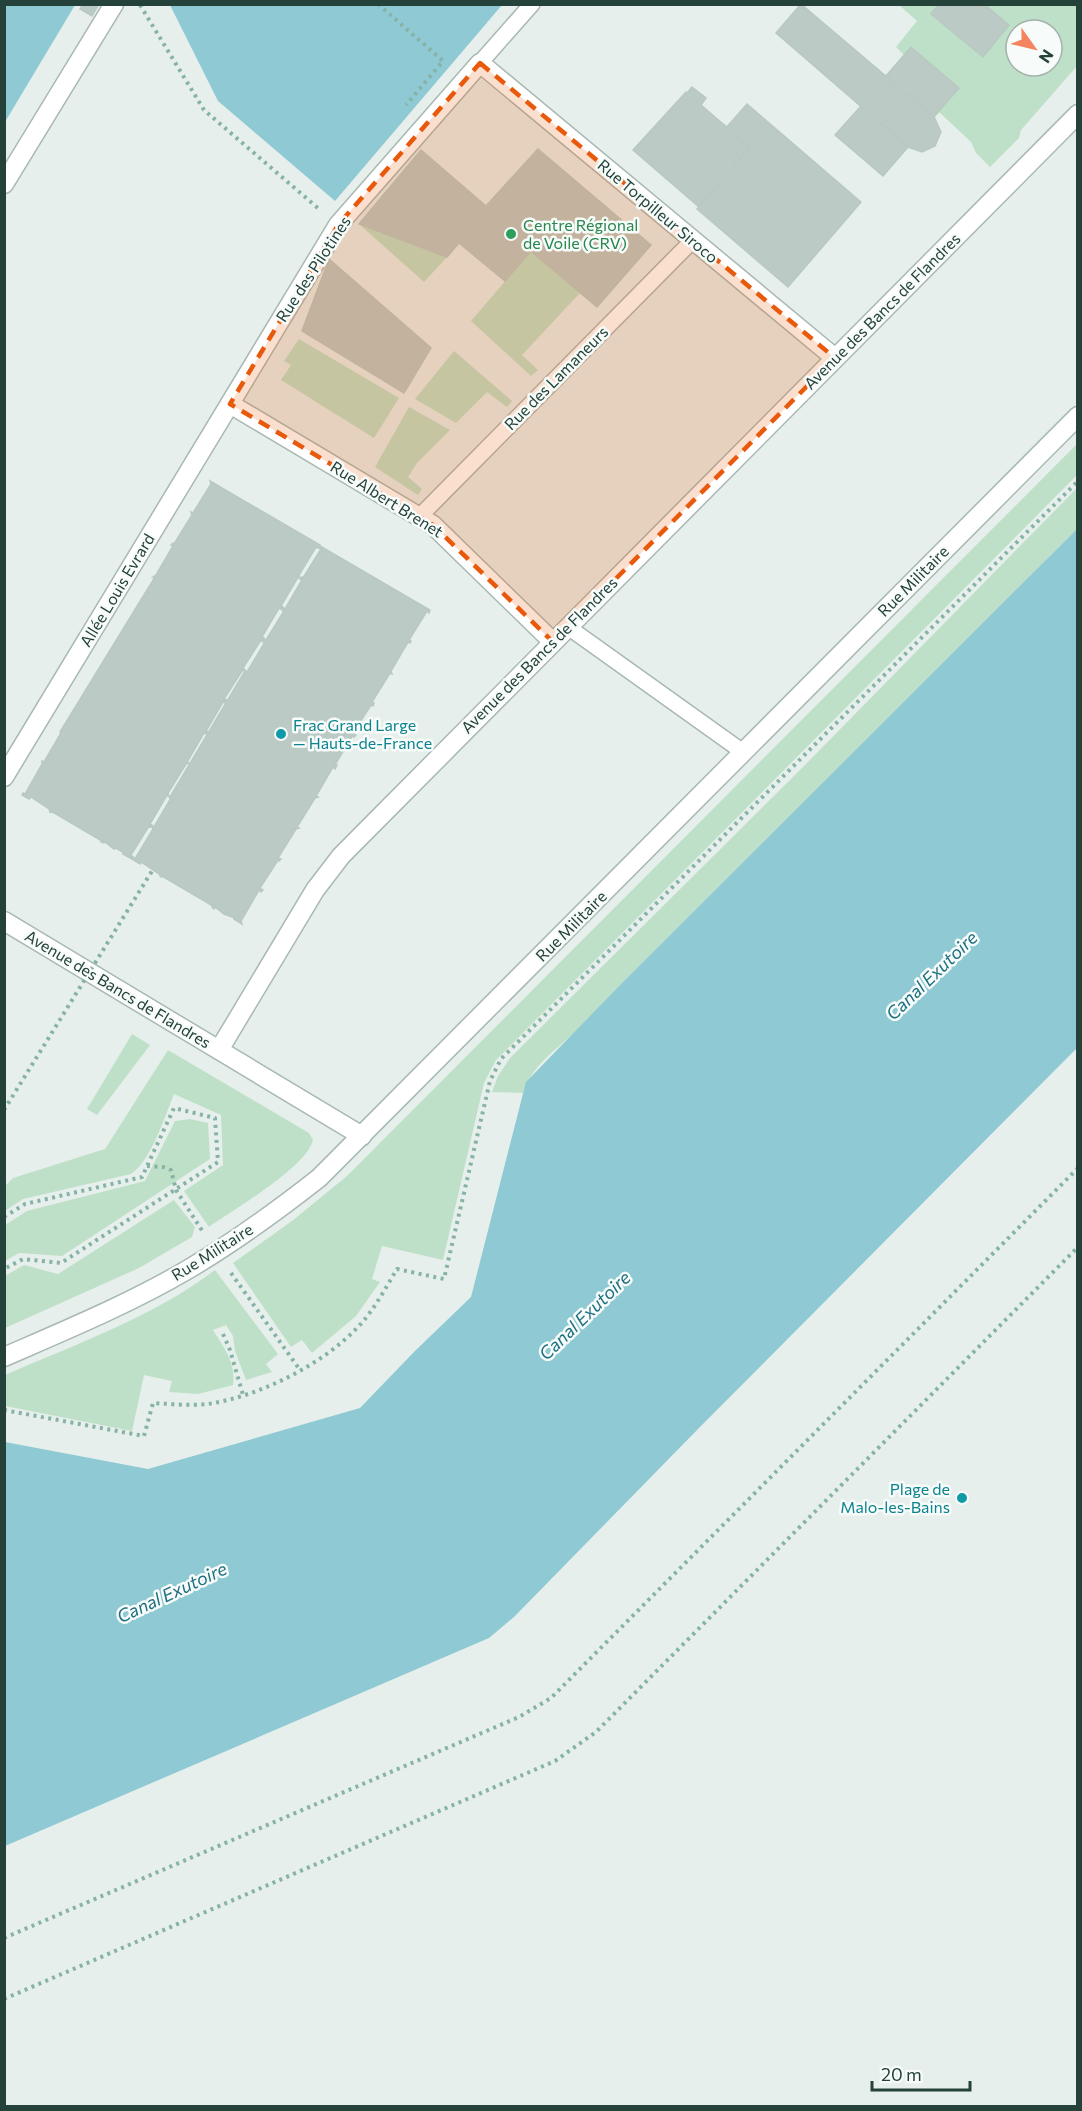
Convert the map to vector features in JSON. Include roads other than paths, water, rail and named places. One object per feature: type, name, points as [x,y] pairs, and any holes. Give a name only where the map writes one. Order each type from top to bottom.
[{"type":"street","points":[[4,184],[114,4]]},
{"type":"street","name":"Rue des Pilotines","points":[[230,404],[338,225],[480,63]]},
{"type":"street","name":"Rue Torpilleur Siroco","points":[[480,63],[835,358]]},
{"type":"street","name":"Avenue des Bancs de Flandres","points":[[4,921],[219,1050],[315,890],[358,838],[1077,114]]},
{"type":"street","name":"Rue Albert Brenet","points":[[230,404],[420,516],[447,537],[553,642]]},
{"type":"street","name":"Allée Louis Evrard","points":[[4,777],[230,404]]},
{"type":"street","name":"Rue Militaire","points":[[4,1357],[142,1295],[216,1252],[313,1182],[362,1136],[1077,416]]},
{"type":"street","points":[[219,1050],[362,1136]]},
{"type":"lane","points":[[480,63],[532,4]]},
{"type":"lane","name":"Rue des Lamaneurs","points":[[420,516],[693,240]]},
{"type":"lane","points":[[568,627],[743,752]]},
{"type":"water","points":[[4,5],[75,5],[5,122]]},
{"type":"water","points":[[170,5],[502,5],[335,201],[218,101]]},
{"type":"water","name":"Canal Exutoire","points":[[1077,529],[1077,1048],[514,1617],[489,1638],[5,1846],[5,1442],[148,1469],[360,1408],[471,1297],[526,1082],[621,984]]},
{"type":"place","name":"Centre Régional de Voile (CRV)","points":[[511,234]]},
{"type":"place","name":"Frac Grand Large — Hauts-de-France","points":[[281,734]]},
{"type":"place","name":"Plage de Malo-les-Bains","points":[[962,1498]]}]
